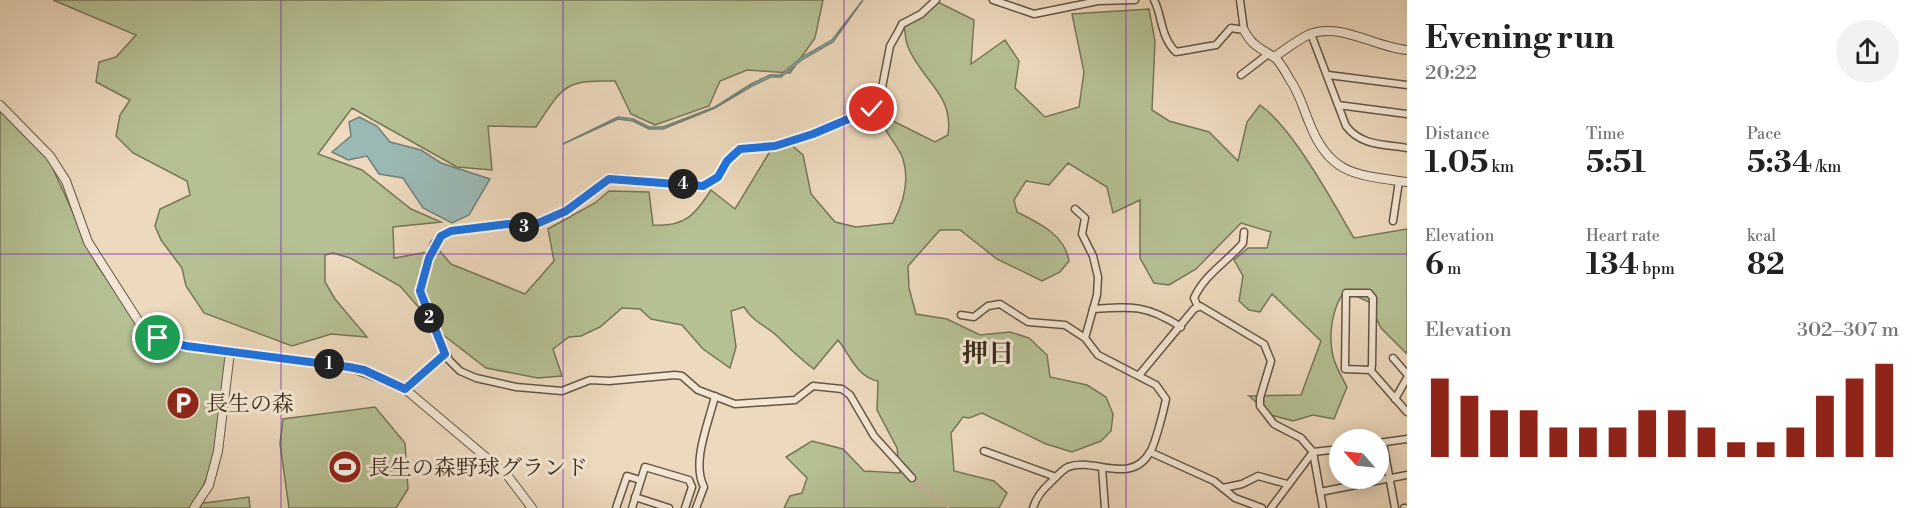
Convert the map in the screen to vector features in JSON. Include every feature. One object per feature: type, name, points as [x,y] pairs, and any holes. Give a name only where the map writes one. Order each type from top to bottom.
[{"type":"street","points":[[912,478],[874,436],[850,395],[842,389],[813,386],[795,400],[735,404],[698,390],[682,376],[675,375],[609,381],[590,380],[562,391],[516,387],[476,378],[460,371],[445,354],[420,291],[429,258],[441,236],[451,231],[508,224],[527,228],[566,211],[609,179],[703,186],[718,177],[727,161],[740,149],[775,146],[813,134],[872,109],[880,98],[890,46],[902,24],[921,14],[936,0]]},
{"type":"street","points":[[993,0],[1034,14],[1098,1],[1135,0]]},
{"type":"street","points":[[1154,0],[1159,20],[1176,52],[1216,45],[1231,27],[1244,30]]},
{"type":"street","points":[[1240,0],[1244,30],[1249,39],[1271,56],[1295,86],[1316,142],[1325,154],[1347,171],[1403,182],[1393,221]]},
{"type":"street","points":[[1241,75],[1311,34],[1336,32],[1381,46],[1407,50]]},
{"type":"street","points":[[1311,34],[1346,126],[1353,135],[1365,142],[1407,148]]},
{"type":"street","points":[[1328,75],[1407,85]]},
{"type":"street","points":[[0,105],[50,156],[66,181],[88,242],[148,332],[171,342],[364,370],[405,389],[507,475],[532,508]]},
{"type":"street","points":[[1338,105],[1407,114]]},
{"type":"street","points":[[1074,209],[1085,218],[1082,234],[1093,256],[1098,277],[1085,338]]},
{"type":"street","points":[[1198,307],[1194,298],[1197,293],[1209,275],[1243,243],[1244,232]]},
{"type":"street","points":[[1371,370],[1345,369],[1346,293],[1368,293],[1373,298],[1371,370],[1407,412]]},
{"type":"street","points":[[961,315],[974,317],[988,306],[1000,304],[1028,322],[1065,325],[1085,338],[1098,355],[1134,374],[1140,374],[1156,385],[1166,399],[1150,452],[1132,467],[1122,470],[1075,466],[1067,468],[1040,492],[1033,508]]},
{"type":"street","points":[[1093,309],[1131,306],[1144,308],[1158,312],[1180,327]]},
{"type":"street","points":[[1140,374],[1198,307]]},
{"type":"street","points":[[1198,307],[1208,309],[1264,344],[1270,360],[1260,406],[1274,424],[1301,438],[1313,452],[1323,508]]},
{"type":"street","points":[[194,508],[209,485],[218,452],[230,352]]},
{"type":"street","points":[[405,389],[445,354]]},
{"type":"street","points":[[1393,358],[1407,376],[1395,399]]},
{"type":"street","points":[[696,508],[704,487],[699,477],[700,462],[716,396]]},
{"type":"street","points":[[1389,442],[1407,439]]},
{"type":"street","points":[[1271,508],[1313,452],[1329,450]]},
{"type":"street","points":[[984,452],[1056,477]]},
{"type":"street","points":[[1150,452],[1214,481],[1235,498],[1262,508]]},
{"type":"street","points":[[632,508],[645,467],[689,480],[692,487],[685,508]]},
{"type":"street","points":[[1102,468],[1106,508]]},
{"type":"street","points":[[1395,508],[1389,479],[1407,475]]},
{"type":"street","points":[[616,508],[627,476],[640,480]]},
{"type":"street","points":[[1223,488],[1242,484],[1258,476],[1287,484]]},
{"type":"street","points":[[1320,492],[1336,489]]},
{"type":"street","points":[[635,497],[669,508]]},
{"type":"green space","points":[[53,0],[823,0],[815,38],[790,73],[747,70],[720,81],[709,106],[655,125],[631,114],[615,81],[575,84],[559,94],[536,127],[488,126],[492,170],[457,167],[352,108],[318,154],[362,170],[411,209],[441,222],[393,227],[394,258],[439,250],[451,264],[525,294],[554,261],[548,229],[595,203],[609,191],[649,192],[653,225],[673,224],[688,218],[711,190],[735,209],[772,148],[789,143],[803,155],[811,194],[835,222],[856,227],[893,223],[900,208],[906,184],[905,167],[901,154],[884,127],[879,114],[935,142],[948,135],[949,121],[942,98],[914,59],[908,47],[904,23],[918,12],[938,2],[974,20],[971,64],[1005,40],[1019,61],[1015,88],[1045,117],[1079,107],[1084,72],[1072,14],[1149,9],[1155,41],[1152,110],[1169,121],[1209,132],[1238,161],[1247,122],[1260,105],[1286,130],[1354,238],[1407,229],[1407,354],[1381,328],[1369,302],[1345,291],[1334,313],[1331,330],[1334,360],[1347,387],[1334,419],[1313,415],[1293,421],[1271,415],[1249,396],[1301,395],[1321,341],[1272,294],[1260,312],[1249,310],[1239,301],[1243,276],[1234,260],[1248,248],[1267,248],[1271,232],[1241,223],[1196,269],[1169,285],[1154,283],[1140,258],[1140,200],[1113,213],[1107,187],[1068,163],[1049,185],[1026,181],[1014,200],[1017,212],[1050,231],[1062,244],[1069,261],[1060,272],[1042,281],[997,259],[960,230],[940,230],[908,266],[909,288],[916,314],[947,319],[980,335],[1010,332],[1029,338],[1047,355],[1050,377],[1087,385],[1106,397],[1113,414],[1111,431],[1101,441],[1072,452],[1046,444],[982,413],[969,418],[963,417],[951,433],[954,471],[994,481],[1007,493],[999,508],[784,508],[790,496],[802,493],[807,478],[786,457],[812,441],[843,449],[864,471],[900,473],[897,448],[877,410],[878,381],[859,370],[838,340],[814,369],[744,307],[731,311],[736,347],[730,368],[703,349],[682,325],[651,319],[640,309],[622,308],[600,327],[581,336],[569,337],[553,349],[562,376],[538,378],[486,368],[442,334],[400,286],[350,258],[333,253],[325,255],[325,282],[335,299],[367,337],[331,334],[292,346],[204,313],[186,286],[182,268],[161,240],[155,226],[160,209],[190,195],[187,181],[133,153],[116,136],[120,115],[130,100],[96,82],[99,62],[116,57],[136,35]]},
{"type":"green space","points":[[0,110],[48,158],[97,265],[144,330],[228,355],[216,448],[211,467],[195,500],[205,503],[249,497],[250,508],[0,508]]},
{"type":"green space","name":"長生の森野球グランド","points":[[375,407],[405,443],[408,489],[396,508],[289,508],[280,444],[283,419]]},
{"type":"water","points":[[863,0],[833,42],[803,59],[781,77],[771,77],[715,108],[663,129],[649,129],[633,121],[618,119],[563,144],[618,117],[633,119],[649,127],[663,127],[715,107],[751,84],[770,75],[780,75],[802,57],[832,40]]},
{"type":"water","points":[[359,117],[377,126],[390,142],[421,150],[441,163],[490,179],[469,215],[452,223],[423,208],[403,178],[379,174],[367,156],[348,160],[332,152],[351,136],[349,122]]},
{"type":"tunnel","points":[[912,478],[949,508]]},
{"type":"place","name":"長生の森","points":[[183,403]]},
{"type":"place","name":"長生の森野球グランド","points":[[345,467]]},
{"type":"district","name":"押日","points":[[988,353]]},
{"type":"route","points":[[158,338],[186,346],[364,370],[405,389],[445,354],[429,319],[420,291],[434,244],[441,236],[451,231],[486,226],[508,224],[527,228],[566,211],[609,179],[703,186],[718,177],[727,161],[740,149],[756,145],[775,146],[830,128],[872,109]]}]
